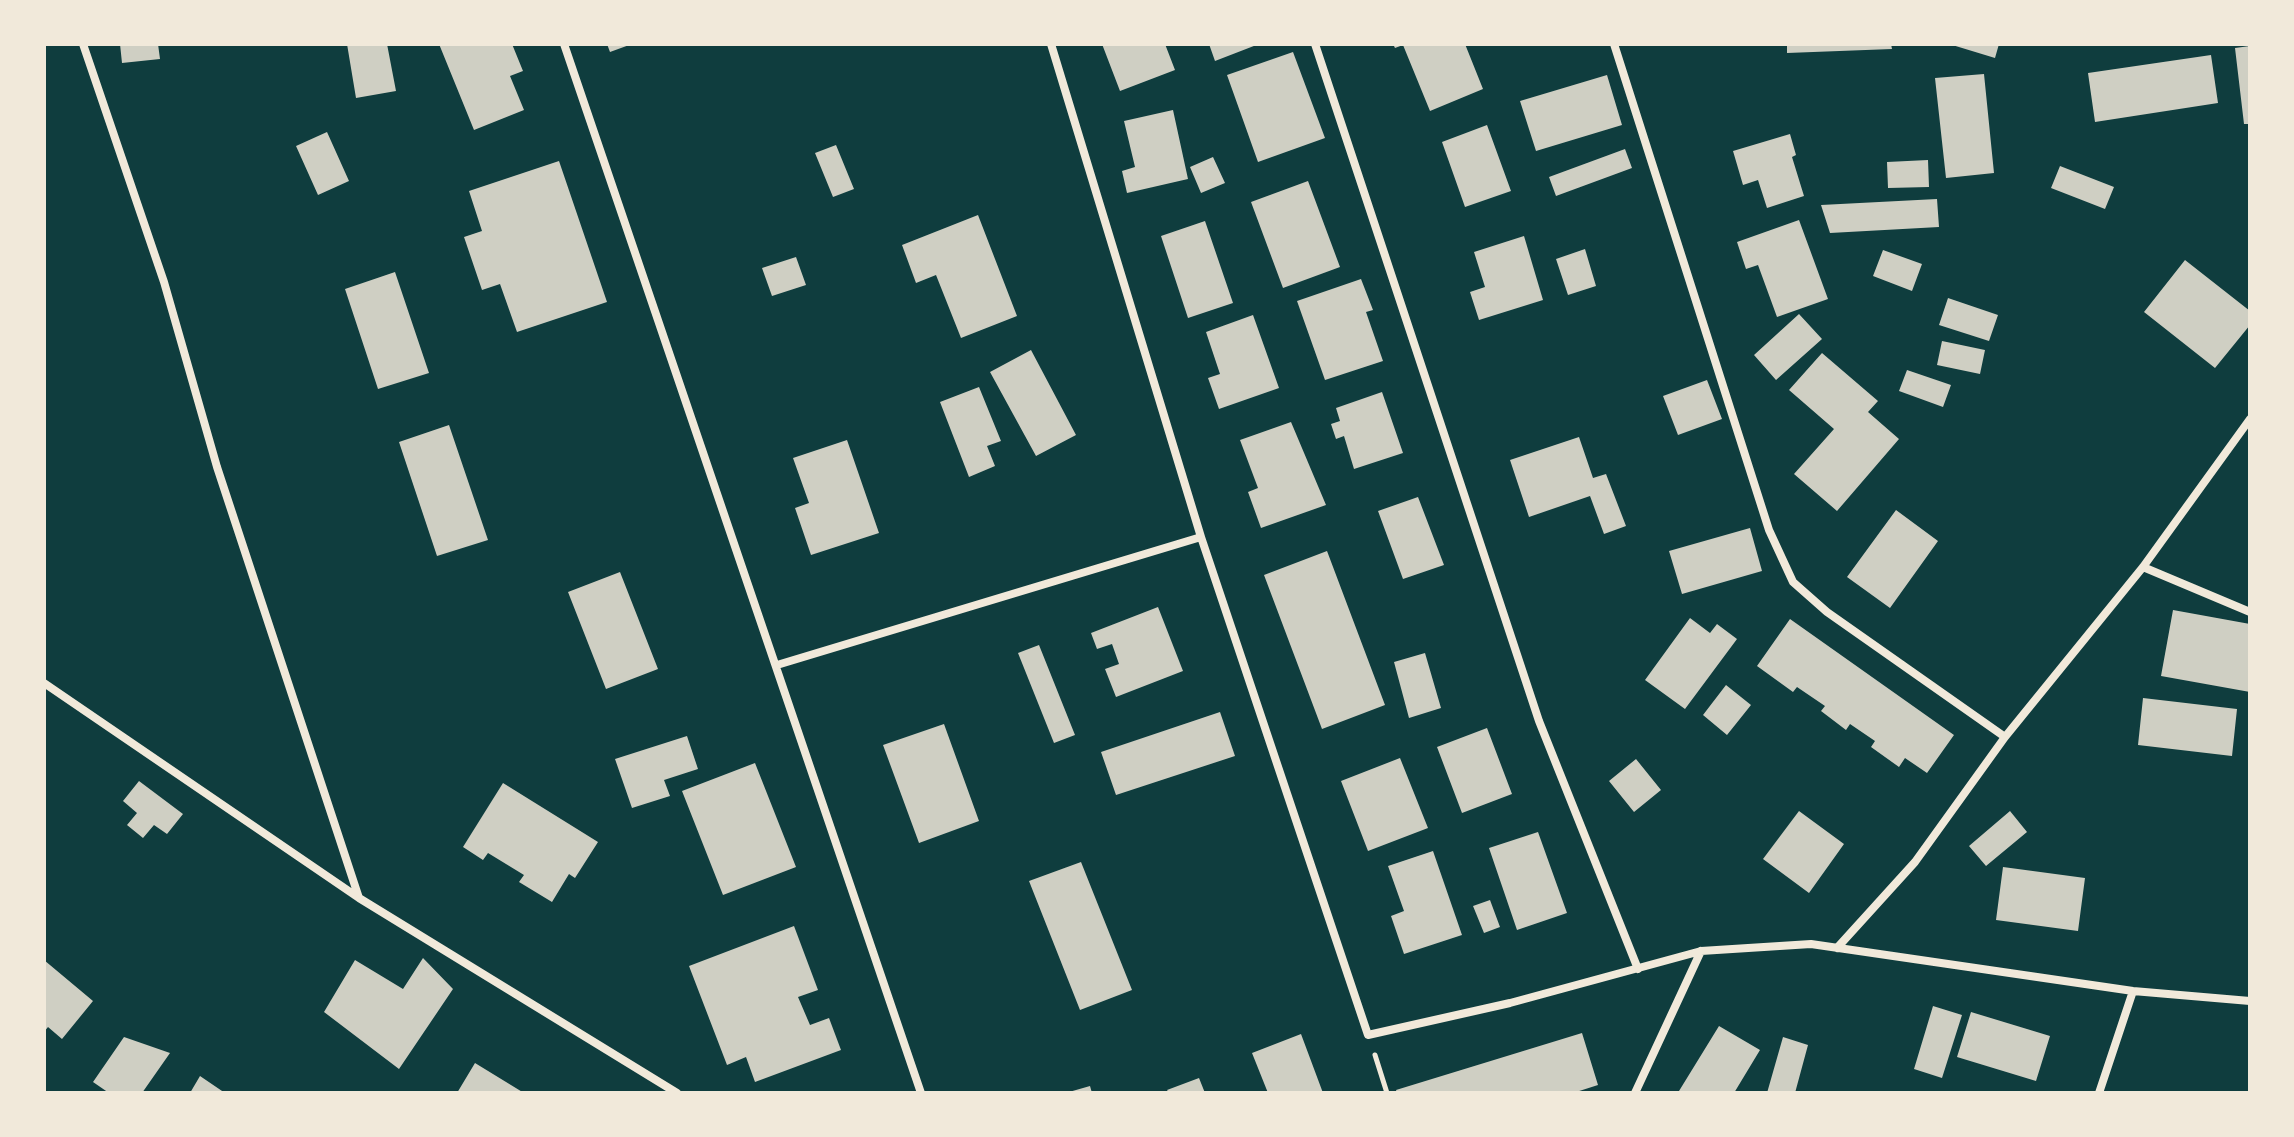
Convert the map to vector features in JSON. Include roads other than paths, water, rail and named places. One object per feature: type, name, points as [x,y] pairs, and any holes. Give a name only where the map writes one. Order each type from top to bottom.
[{"type":"street","points":[[83,44],[164,282],[217,467],[359,898]]},
{"type":"street","points":[[564,44],[921,1093]]},
{"type":"street","points":[[1051,44],[1201,537],[1368,1035],[1510,1003],[1701,951],[1811,944],[2133,991],[2250,1001]]},
{"type":"street","points":[[1315,44],[1539,721],[1638,969]]},
{"type":"street","points":[[1614,44],[1769,530],[1793,582],[1827,612],[2005,737]]},
{"type":"street","points":[[1837,948],[1915,862],[2005,737],[2143,567],[2250,419]]},
{"type":"street","points":[[777,665],[1201,537]]},
{"type":"street","points":[[2143,567],[2250,612]]},
{"type":"street","points":[[44,683],[359,898],[677,1093]]},
{"type":"street","points":[[1635,1093],[1701,951]]},
{"type":"street","points":[[2099,1093],[2133,991]]}]
